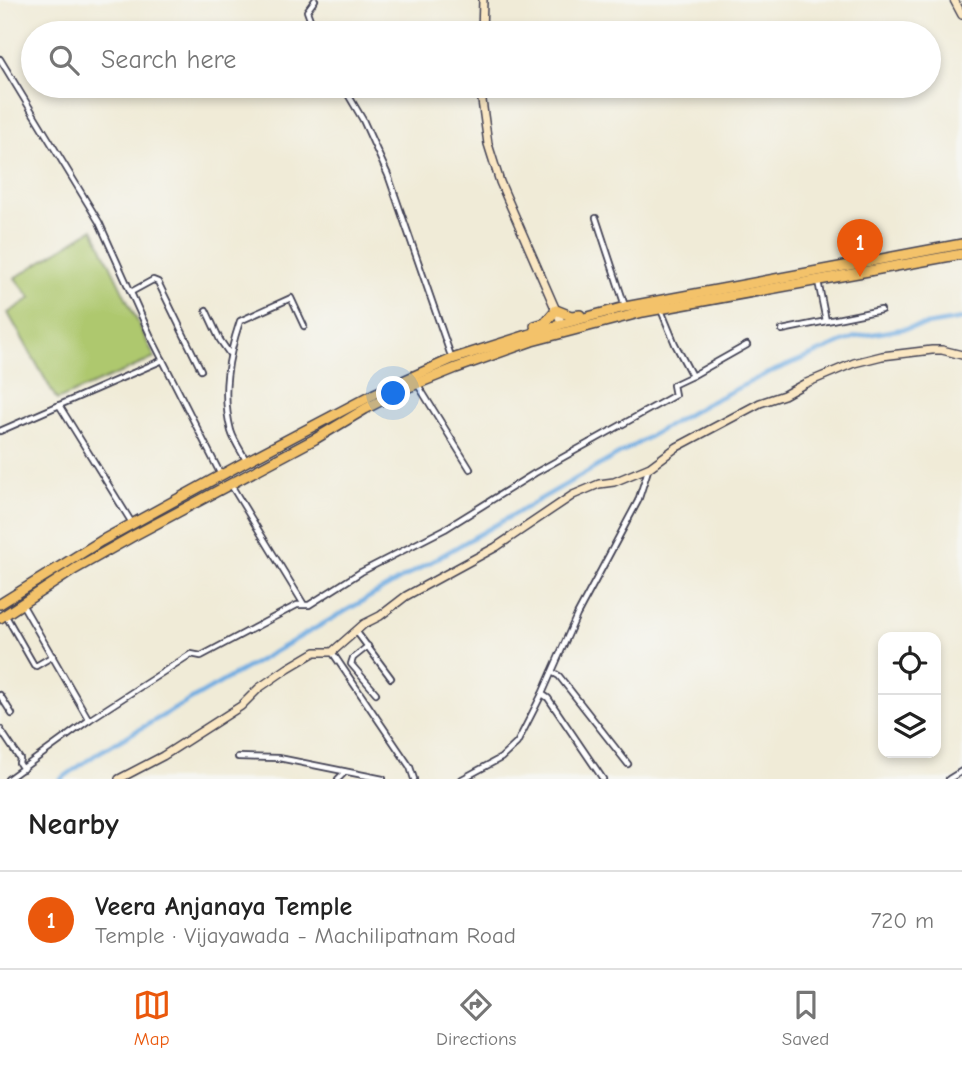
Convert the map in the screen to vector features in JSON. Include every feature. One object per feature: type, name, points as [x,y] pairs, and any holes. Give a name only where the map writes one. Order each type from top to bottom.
[{"type":"highway","points":[[493,345],[502,338],[544,323],[556,310],[571,316],[962,244]]},
{"type":"highway","points":[[3,617],[98,556],[365,409],[456,368],[532,341],[635,314],[962,254]]},
{"type":"highway","points":[[0,604],[132,523],[374,394],[452,359],[620,308]]},
{"type":"highway","points":[[562,324],[568,327],[609,316],[635,314]]},
{"type":"street","points":[[309,21],[307,12],[315,0]]},
{"type":"street","points":[[482,21],[483,0]]},
{"type":"street","points":[[954,0],[962,15]]},
{"type":"street","points":[[0,60],[21,94]]},
{"type":"street","points":[[23,98],[93,212],[221,475]]},
{"type":"street","points":[[350,98],[388,175],[452,359]]},
{"type":"street","points":[[482,98],[488,144],[500,182],[562,324]]},
{"type":"street","points":[[596,218],[620,308]]},
{"type":"street","points":[[817,281],[826,321]]},
{"type":"street","points":[[131,292],[148,282],[158,282],[201,370]]},
{"type":"street","points":[[247,461],[232,433],[227,383],[229,353],[240,321],[291,298],[304,327]]},
{"type":"street","points":[[661,309],[692,376]]},
{"type":"street","points":[[206,310],[229,353]]},
{"type":"street","points":[[782,330],[881,310]]},
{"type":"street","points":[[8,779],[89,720],[191,654],[201,656],[297,605],[309,605],[360,572],[451,525],[535,473],[668,400],[675,395],[673,385],[747,345]]},
{"type":"street","points":[[119,779],[163,757],[241,706],[259,688],[288,668],[315,652],[332,652],[356,631],[406,596],[496,547],[573,495],[650,467],[677,447],[760,403],[854,363],[882,356],[932,350],[962,355]]},
{"type":"street","points":[[0,430],[163,360]]},
{"type":"street","points":[[417,384],[470,469]]},
{"type":"street","points":[[59,405],[132,523]]},
{"type":"street","points":[[462,779],[500,758],[517,743],[577,615],[638,501],[650,467]]},
{"type":"street","points":[[231,483],[303,604]]},
{"type":"street","points":[[22,603],[89,720]]},
{"type":"street","points":[[3,617],[34,665],[53,656]]},
{"type":"street","points":[[356,631],[391,678]]},
{"type":"street","points":[[368,646],[351,664],[376,693]]},
{"type":"street","points":[[332,652],[410,767],[414,779]]},
{"type":"street","points":[[552,672],[559,676],[628,764]]},
{"type":"street","points":[[542,694],[548,698],[603,779]]},
{"type":"street","points":[[0,695],[12,714]]},
{"type":"street","points":[[0,729],[20,759],[19,763],[23,769]]},
{"type":"street","points":[[238,757],[279,758],[383,779]]},
{"type":"street","points":[[949,779],[962,771]]},
{"type":"street","points":[[338,779],[346,772]]},
{"type":"green space","points":[[93,229],[155,358],[57,400],[8,313],[31,298],[15,278]]},
{"type":"waterway","points":[[61,779],[98,753],[706,404],[766,374],[855,337],[962,319]]},
{"type":"place","name":"Veera Anjanaya Temple","points":[[860,277]]}]
